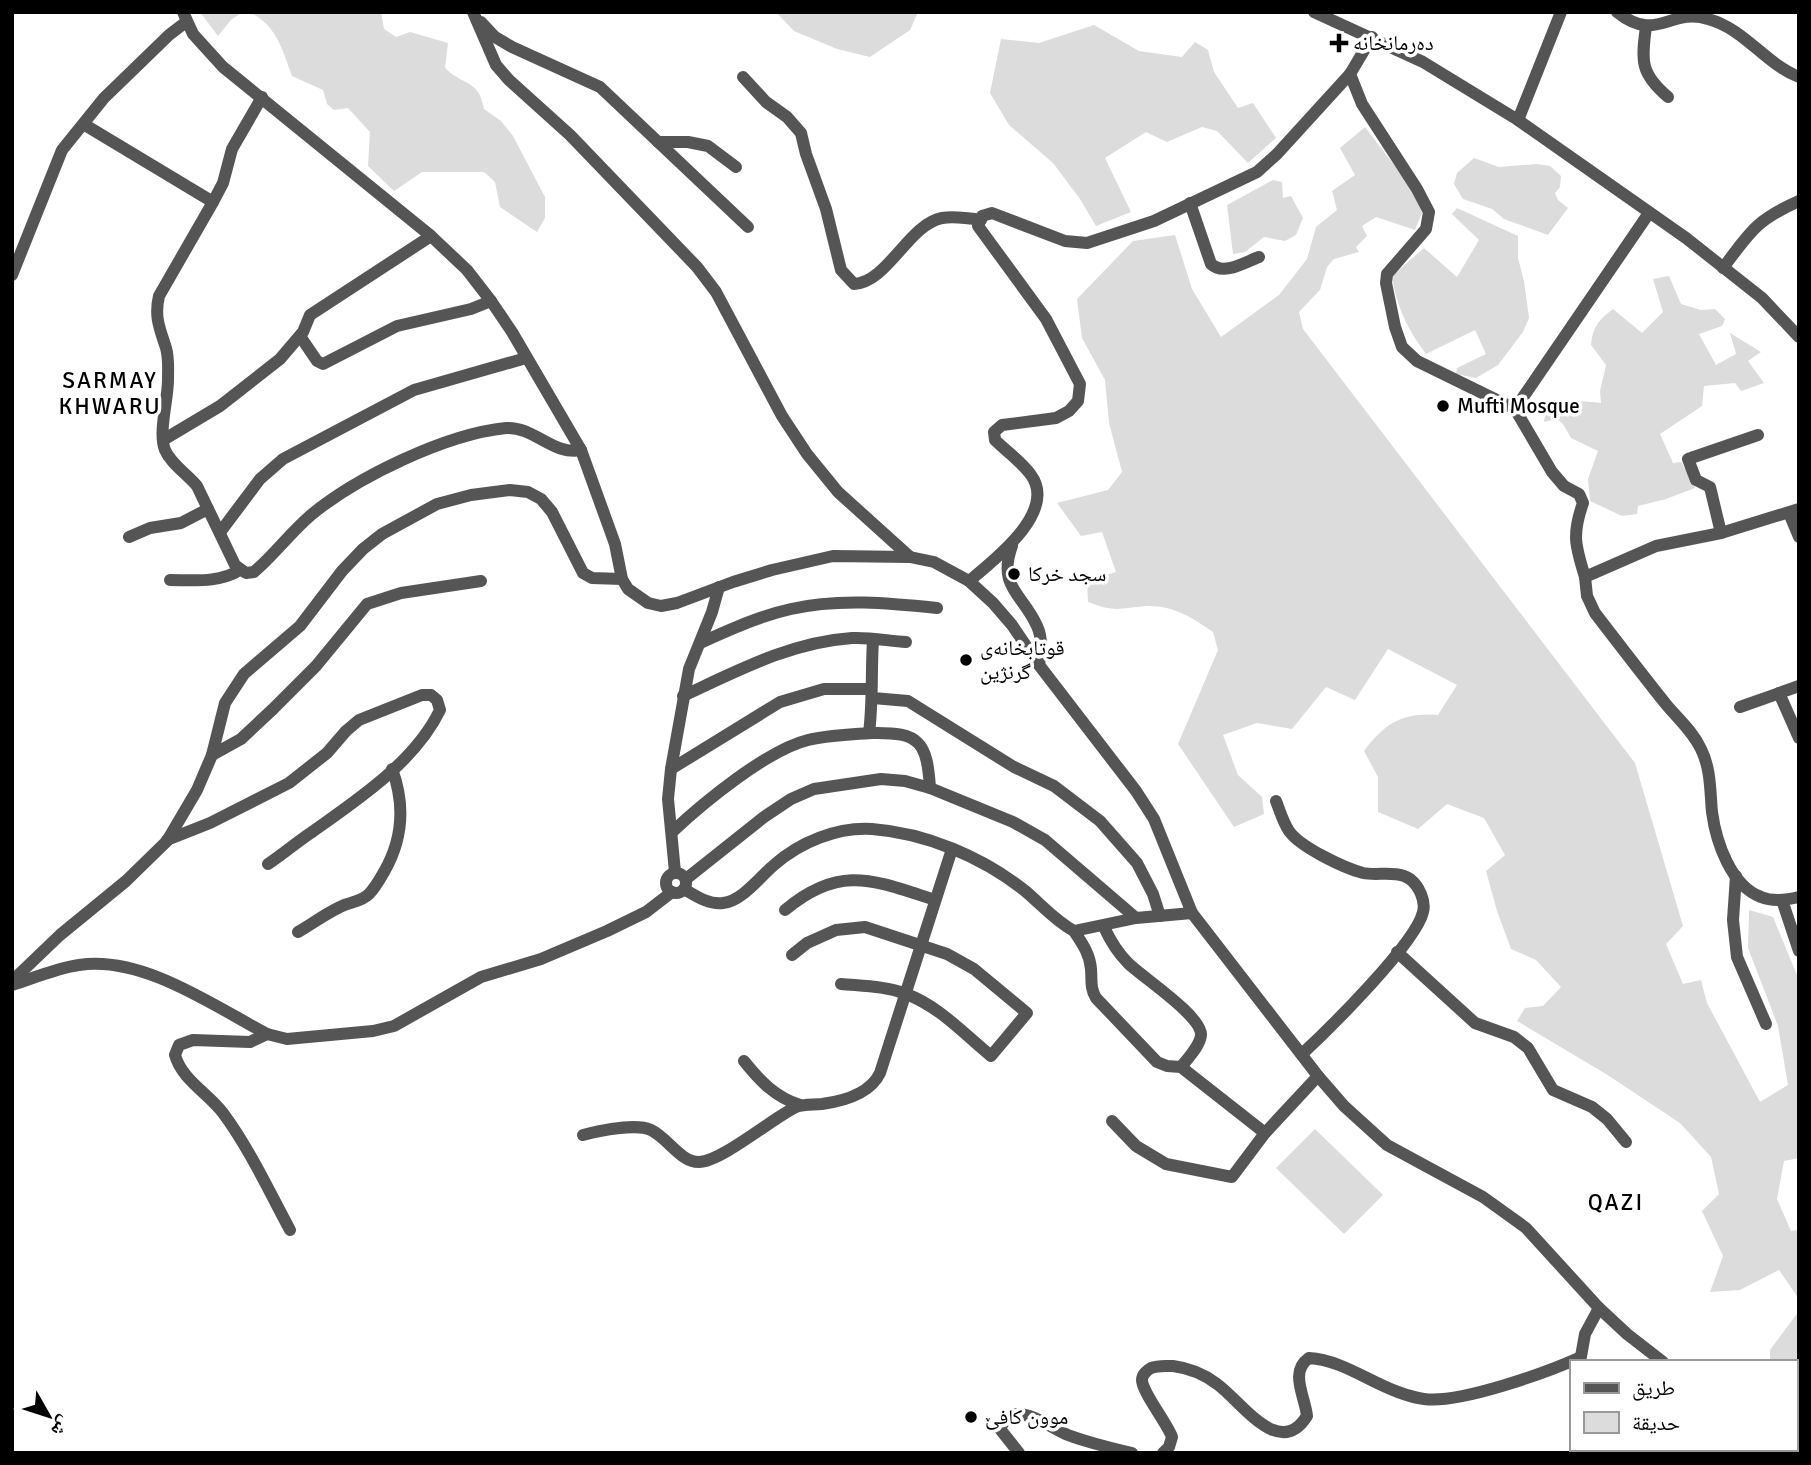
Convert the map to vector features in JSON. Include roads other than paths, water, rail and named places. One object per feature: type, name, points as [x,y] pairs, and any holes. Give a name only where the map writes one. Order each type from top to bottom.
[{"type":"street","points":[[1314,12],[1423,62],[1518,120],[1723,268],[1770,306],[1799,337]]},
{"type":"street","points":[[1518,120],[1561,12]]},
{"type":"street","points":[[1617,12],[1637,25],[1646,27],[1694,16],[1709,19],[1741,35],[1778,67],[1799,77]]},
{"type":"street","points":[[474,15],[495,37],[512,47],[600,87],[748,227]]},
{"type":"street","points":[[474,15],[496,65],[509,80],[570,135],[697,267],[716,292],[782,416],[807,454],[838,492],[909,557]]},
{"type":"street","points":[[12,275],[62,150],[104,99],[185,17],[193,34],[223,67],[431,236],[467,270],[491,301],[581,450],[615,544],[622,579],[628,589],[648,603],[661,606],[772,570],[833,556],[909,557],[934,562],[969,580],[1012,625],[1039,665],[1136,790],[1154,819],[1192,914],[1344,1106],[1387,1145],[1483,1197],[1526,1227],[1600,1308],[1660,1360]]},
{"type":"street","points":[[1646,27],[1646,73],[1652,83],[1668,97]]},
{"type":"street","points":[[969,580],[996,560],[1013,542],[1031,513],[1036,499],[1035,482],[1030,474],[995,440],[994,432],[1002,425],[1056,418],[1069,411],[1078,401],[1080,384],[1046,319],[978,226],[982,216],[992,213],[1065,241],[1087,243],[1154,221],[1257,172],[1350,74],[1372,37]]},
{"type":"street","points":[[1350,74],[1362,104],[1429,212],[1426,229],[1387,274],[1388,294],[1402,346],[1418,361],[1515,409],[1552,472],[1564,486],[1579,494],[1583,503],[1574,528],[1587,596],[1595,613],[1690,730],[1702,751],[1710,778],[1713,814],[1723,853],[1741,885],[1762,898],[1782,900],[1799,897]]},
{"type":"street","points":[[743,77],[766,103],[787,117],[801,133],[826,209],[841,270],[853,284],[861,284],[872,277],[925,226],[939,218],[981,220]]},
{"type":"street","points":[[262,97],[236,139],[223,183],[159,296],[156,310],[167,351],[168,382],[163,440],[169,457],[188,475],[221,531],[235,565],[240,570],[254,572],[312,514],[407,458],[454,440],[508,428],[520,429],[559,449],[571,452],[581,450]]},
{"type":"street","points":[[85,125],[213,202]]},
{"type":"street","points":[[658,142],[688,142],[708,146],[736,167]]},
{"type":"street","points":[[1723,268],[1753,227],[1771,213],[1799,201]]},
{"type":"street","points":[[1191,203],[1211,264],[1216,269],[1223,270],[1259,257]]},
{"type":"street","points":[[1515,409],[1649,213]]},
{"type":"street","points":[[163,440],[220,406],[280,359],[300,336],[310,315],[431,236]]},
{"type":"street","points":[[300,336],[317,361],[323,364],[397,326],[471,309],[491,301]]},
{"type":"street","points":[[221,531],[260,479],[283,459],[414,390],[526,358]]},
{"type":"street","points":[[1721,533],[1710,487],[1696,480],[1688,459],[1758,435]]},
{"type":"street","points":[[12,983],[60,935],[127,881],[167,841],[197,790],[212,755],[225,703],[244,674],[300,626],[342,571],[363,550],[401,522],[437,504],[471,495],[510,490],[528,492],[541,499],[552,513],[583,573],[592,578],[622,579]]},
{"type":"street","points":[[129,537],[150,528],[181,523],[208,509]]},
{"type":"street","points":[[1584,577],[1656,546],[1721,533],[1794,511],[1799,537]]},
{"type":"street","points":[[1013,542],[1007,577],[1038,627],[1042,645],[1039,665]]},
{"type":"street","points":[[170,580],[211,580],[229,577],[240,570]]},
{"type":"street","points":[[212,755],[241,739],[273,709],[316,666],[367,604],[401,593],[481,581]]},
{"type":"street","points":[[679,883],[668,799],[671,769],[689,669],[719,587]]},
{"type":"street","points":[[700,643],[792,609],[859,603],[937,608]]},
{"type":"street","points":[[683,696],[766,658],[800,647],[854,638],[906,642]]},
{"type":"street","points":[[869,733],[873,640]]},
{"type":"street","points":[[1740,707],[1799,686]]},
{"type":"street","points":[[671,769],[780,702],[824,689],[908,701],[1014,767],[1054,786],[1100,821],[1137,863],[1153,894],[1160,916]]},
{"type":"street","points":[[1779,693],[1799,738]]},
{"type":"street","points":[[167,841],[210,823],[289,783],[327,753],[359,720],[422,695],[431,695],[437,700],[440,710],[433,723],[392,769],[365,795],[268,864]]},
{"type":"street","points":[[672,832],[757,765],[807,740],[869,733],[910,737],[922,745],[928,765],[930,788]]},
{"type":"street","points":[[298,932],[342,906],[369,894],[384,873],[397,842],[402,814],[400,789],[392,769]]},
{"type":"street","points":[[12,983],[79,965],[119,964],[155,976],[267,1034],[287,1039],[373,1031],[394,1026],[481,977],[541,958],[646,912],[679,883],[791,799],[814,789],[881,779],[905,781],[930,788],[1013,822],[1045,840],[1136,918]]},
{"type":"street","points":[[1276,801],[1289,832],[1306,846],[1364,873],[1388,873],[1409,878],[1420,890],[1424,909],[1419,924],[1397,952],[1334,1025],[1302,1054]]},
{"type":"street","points":[[679,883],[711,903],[728,903],[795,849],[833,833],[850,830],[886,831],[953,849],[1004,876],[1026,891],[1054,918],[1074,931],[1087,950],[1091,991],[1096,998],[1157,1062],[1181,1067],[1265,1133]]},
{"type":"street","points":[[583,1135],[602,1130],[643,1127],[652,1130],[690,1161],[701,1163],[758,1133],[780,1115],[800,1105],[838,1102],[870,1088],[880,1073],[953,849]]},
{"type":"street","points":[[1736,876],[1732,920],[1737,957],[1766,1024]]},
{"type":"street","points":[[785,910],[805,895],[839,880],[863,879],[935,900]]},
{"type":"street","points":[[1782,900],[1799,951]]},
{"type":"street","points":[[1074,931],[1104,927],[1136,918],[1192,914]]},
{"type":"street","points":[[792,955],[807,943],[836,930],[865,927],[947,954],[974,969],[1027,1013],[991,1056],[936,1010],[905,993],[841,984]]},
{"type":"street","points":[[1104,927],[1117,952],[1128,964],[1199,1025],[1202,1031],[1201,1039],[1181,1067]]},
{"type":"street","points":[[1397,952],[1475,1023],[1514,1037],[1528,1048],[1553,1090],[1592,1107],[1607,1119],[1626,1142]]},
{"type":"street","points":[[267,1034],[250,1042],[194,1040],[179,1045],[175,1055],[184,1074],[209,1097],[230,1123],[290,1230]]},
{"type":"street","points":[[744,1061],[768,1088],[785,1100],[800,1105]]},
{"type":"street","points":[[1112,1121],[1136,1146],[1166,1164],[1232,1178],[1265,1133],[1318,1076]]},
{"type":"street","points":[[1579,1360],[1585,1334],[1600,1308]]},
{"type":"street","points":[[1163,1453],[1169,1447],[1172,1437],[1167,1424],[1145,1390],[1142,1380],[1151,1368],[1164,1366],[1195,1371],[1218,1384],[1266,1427],[1281,1432],[1292,1431],[1301,1425],[1307,1416],[1298,1373],[1301,1363],[1309,1359],[1339,1364],[1401,1393],[1424,1399],[1446,1399],[1477,1392],[1570,1363]]},
{"type":"street","points":[[1019,1453],[1000,1429],[1007,1416],[1014,1413],[1028,1415],[1068,1435],[1132,1453]]},
{"type":"place","name":"دەرمانخانە","points":[[1339,43]]},
{"type":"place","name":"Mufti Mosque","points":[[1443,406]]},
{"type":"place","name":"سجد خركا","points":[[1014,574]]},
{"type":"place","name":"قوتابخانەی گرنژین","points":[[966,660]]},
{"type":"place","name":"موون کافێ","points":[[971,1417]]},
{"type":"district","name":"SARMAY KHWARU","points":[[110,393]]},
{"type":"district","name":"QAZI","points":[[1616,1202]]}]
